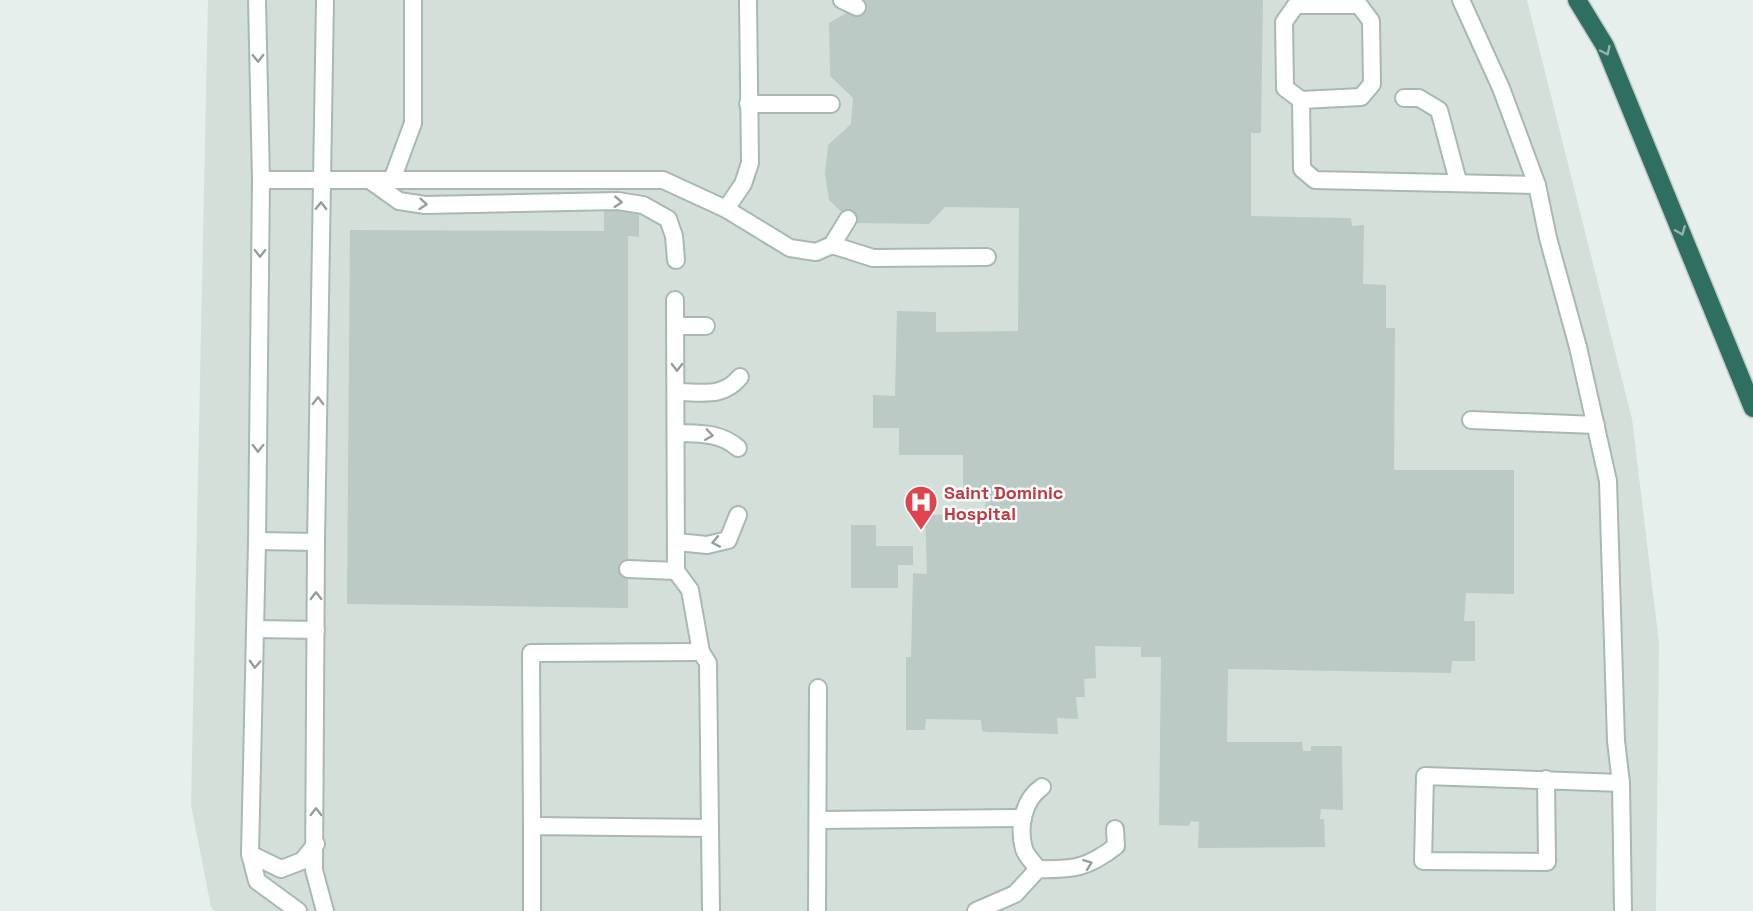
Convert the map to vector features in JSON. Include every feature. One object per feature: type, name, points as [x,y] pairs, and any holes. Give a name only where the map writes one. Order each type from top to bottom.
[{"type":"highway","points":[[1577,0],[1605,46],[1753,408]]},
{"type":"lane","points":[[257,0],[261,180],[256,629],[250,854],[257,881],[298,911]]},
{"type":"lane","points":[[325,0],[316,542],[316,843],[314,870],[325,911]]},
{"type":"lane","points":[[392,180],[413,123],[413,0]]},
{"type":"lane","points":[[726,209],[743,184],[750,163],[749,0]]},
{"type":"lane","points":[[1461,0],[1501,88],[1537,185],[1548,238],[1578,347],[1608,481],[1616,741],[1621,783],[1623,911]]},
{"type":"lane","points":[[1296,5],[1359,5],[1371,21],[1372,84],[1361,98],[1301,100],[1285,88],[1284,22],[1296,5]]},
{"type":"lane","points":[[1404,98],[1419,98],[1439,110],[1458,181]]},
{"type":"lane","points":[[1301,100],[1302,169],[1315,180],[1458,181],[1537,185]]},
{"type":"lane","points":[[748,104],[831,104]]},
{"type":"lane","points":[[261,180],[321,182],[663,180],[726,209],[790,248],[816,252],[832,245],[848,219]]},
{"type":"lane","points":[[371,181],[399,201],[425,205],[607,201],[643,204],[668,219],[674,237],[676,260]]},
{"type":"lane","points":[[832,245],[873,258],[987,257]]},
{"type":"lane","points":[[675,300],[678,542],[676,571],[690,590],[701,652],[708,663],[711,911]]},
{"type":"lane","points":[[677,326],[706,326]]},
{"type":"lane","points":[[677,392],[718,392],[731,388],[740,377]]},
{"type":"lane","points":[[1471,420],[1596,425]]},
{"type":"lane","points":[[677,433],[713,434],[729,440],[738,448]]},
{"type":"lane","points":[[678,542],[707,545],[728,540],[738,515]]},
{"type":"lane","points":[[257,541],[316,542]]},
{"type":"lane","points":[[628,569],[676,571]]},
{"type":"lane","points":[[256,629],[316,630]]},
{"type":"lane","points":[[532,911],[531,653],[701,652]]},
{"type":"lane","points":[[817,911],[818,688]]},
{"type":"lane","points":[[1546,779],[1547,862],[1423,861],[1425,776],[1546,779],[1621,783]]},
{"type":"lane","points":[[1038,869],[1024,850],[1023,818],[1030,795],[1042,788]]},
{"type":"lane","points":[[818,820],[1023,818]]},
{"type":"lane","points":[[532,826],[710,828]]},
{"type":"lane","points":[[976,911],[1015,894],[1038,869],[1068,870],[1094,863],[1116,846],[1115,829]]},
{"type":"lane","points":[[250,854],[281,868],[302,861],[316,843]]},
{"type":"shaded area","name":"Saint Dominic Hospital","points":[[208,0],[1527,0],[1632,419],[1659,643],[1656,911],[215,911],[211,907],[191,805]]},
{"type":"building","points":[[862,0],[1263,0],[1261,133],[1251,133],[1251,216],[1351,218],[1352,226],[1364,225],[1363,284],[1386,285],[1386,328],[1395,328],[1394,470],[1514,470],[1514,594],[1466,593],[1464,621],[1475,621],[1475,661],[1452,661],[1451,673],[1228,669],[1227,742],[1302,742],[1303,751],[1311,751],[1311,746],[1342,746],[1343,810],[1321,809],[1320,819],[1324,819],[1325,847],[1198,848],[1199,822],[1191,821],[1189,826],[1159,825],[1161,657],[1141,657],[1141,647],[1095,646],[1096,678],[1084,679],[1085,697],[1076,697],[1078,719],[1057,718],[1058,734],[987,732],[982,731],[981,720],[926,719],[925,730],[906,730],[906,657],[911,657],[913,573],[927,574],[925,515],[985,514],[986,493],[963,495],[963,455],[899,455],[899,428],[873,428],[873,395],[895,396],[897,311],[936,312],[936,332],[1018,331],[1019,208],[945,207],[929,224],[853,223],[829,200],[825,174],[828,145],[851,124],[853,98],[830,76],[829,23],[857,7]]},
{"type":"building","points":[[604,209],[639,209],[639,237],[628,236],[628,608],[347,604],[350,230],[604,231]]},
{"type":"building","points":[[851,525],[876,525],[876,546],[913,546],[913,565],[898,565],[898,588],[851,588]]},
{"type":"place","name":"Saint Dominic Hospital","points":[[921,531]]}]
